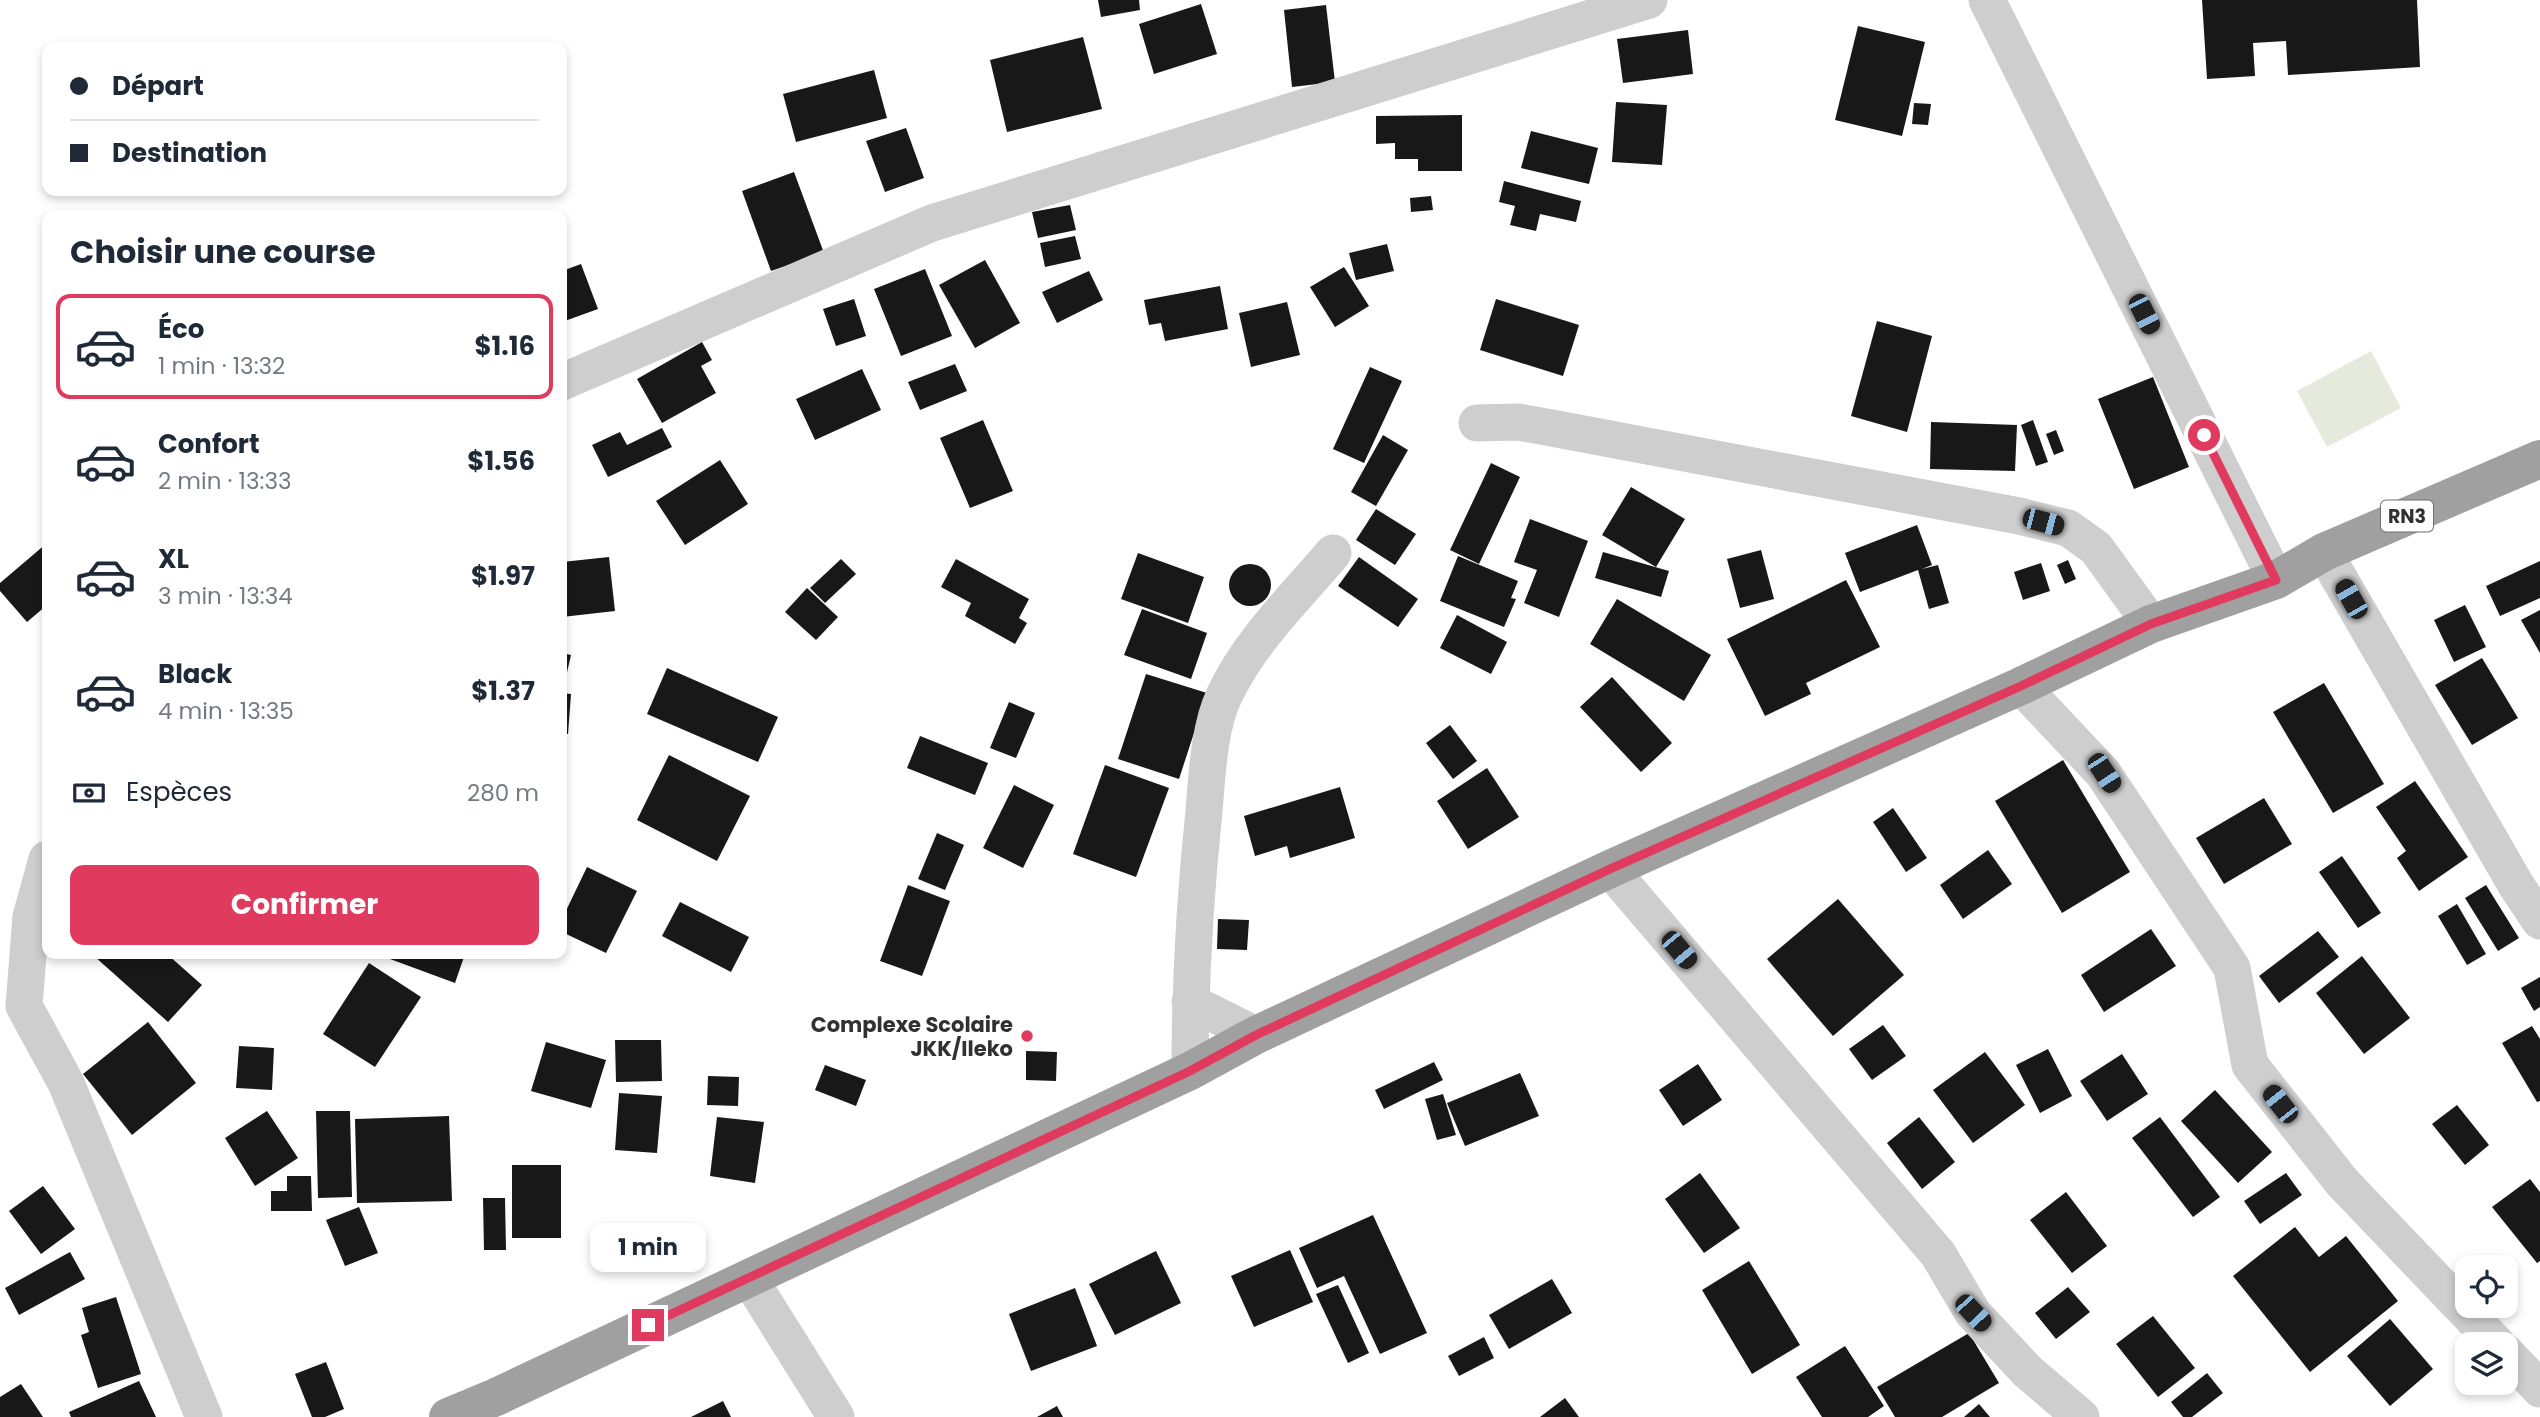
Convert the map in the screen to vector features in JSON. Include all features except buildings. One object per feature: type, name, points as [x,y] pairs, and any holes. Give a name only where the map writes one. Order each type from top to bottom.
[{"type":"highway","name":"RN3","points":[[448,1417],[503,1407],[749,1278],[1190,1071],[1256,1035],[1610,869],[2021,686],[2151,624],[2276,580],[2324,552],[2540,459]]},
{"type":"street","points":[[567,380],[932,223],[1649,0]]},
{"type":"street","points":[[1987,0],[2276,580]]},
{"type":"street","points":[[1477,423],[1518,422],[2019,516],[2068,528],[2096,548],[2151,624]]},
{"type":"street","points":[[2324,552],[2516,885],[2540,921]]},
{"type":"street","points":[[1190,1071],[1190,1002],[1210,750],[1223,698],[1249,652],[1333,553]]},
{"type":"street","points":[[2021,686],[2104,773],[2232,968],[2250,1065],[2342,1182],[2486,1332]]},
{"type":"street","points":[[1610,869],[1938,1254],[1973,1313],[2027,1371],[2081,1417]]},
{"type":"street","points":[[42,876],[30,917],[24,1006],[66,1083],[204,1417]]},
{"type":"street","points":[[1190,1002],[1256,1035]]},
{"type":"street","points":[[749,1278],[836,1417]]},
{"type":"street","points":[[2518,1366],[2540,1389]]},
{"type":"shaded area","points":[[2371,351],[2401,408],[2327,447],[2297,391]]},
{"type":"place","name":"Complexe Scolaire JKK/Ileko","points":[[1027,1036]]},
{"type":"route","points":[[648,1325],[1190,1071],[1256,1035],[1610,869],[2021,686],[2151,624],[2276,580],[2204,435]]}]
